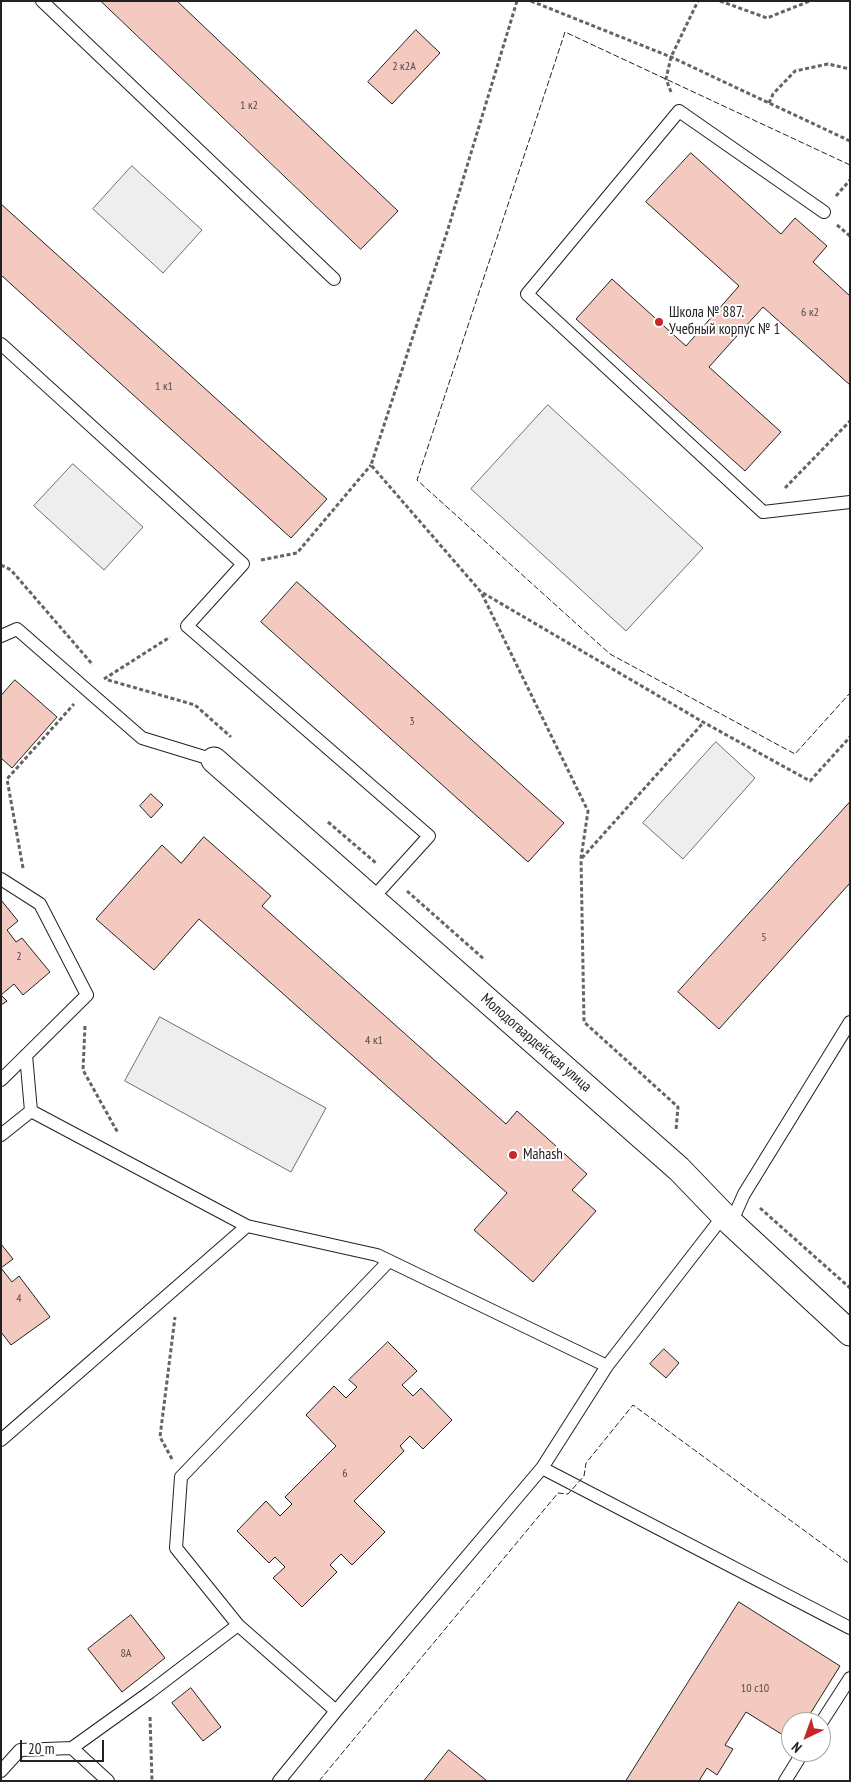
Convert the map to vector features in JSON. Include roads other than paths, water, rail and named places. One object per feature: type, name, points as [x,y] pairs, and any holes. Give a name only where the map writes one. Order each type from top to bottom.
[{"type":"street","name":"Молодогвардейская улица","points":[[214,760],[679,1169],[727,1219],[850,1333]]},
{"type":"lane","points":[[42,1],[334,279]]},
{"type":"lane","points":[[824,212],[679,111],[527,294],[762,512],[850,502]]},
{"type":"lane","points":[[1,344],[243,564],[187,626],[429,836],[372,899]]},
{"type":"lane","points":[[1,636],[17,629],[142,738],[214,760]]},
{"type":"lane","points":[[1,879],[40,904],[88,995],[1,1080]]},
{"type":"lane","points":[[279,1781],[542,1468],[607,1366],[727,1219],[850,1022]]},
{"type":"lane","points":[[26,1055],[31,1111]]},
{"type":"lane","points":[[31,1111],[247,1226],[376,1255],[607,1366]]},
{"type":"lane","points":[[1,1135],[31,1111]]},
{"type":"lane","points":[[1,1440],[247,1226]]},
{"type":"lane","points":[[336,1711],[238,1624],[176,1548],[181,1477],[389,1261]]},
{"type":"lane","points":[[542,1468],[850,1628]]},
{"type":"lane","points":[[1,1771],[20,1750],[72,1748],[150,1692],[238,1624]]},
{"type":"lane","points":[[828,1712],[850,1678]]},
{"type":"lane","points":[[72,1748],[108,1781]]},
{"type":"lane","points":[[785,1781],[797,1762]]},
{"type":"place","name":"Школа № 887. Учебный корпус № 1","points":[[659,322]]},
{"type":"place","name":"Mahash","points":[[513,1155]]}]
